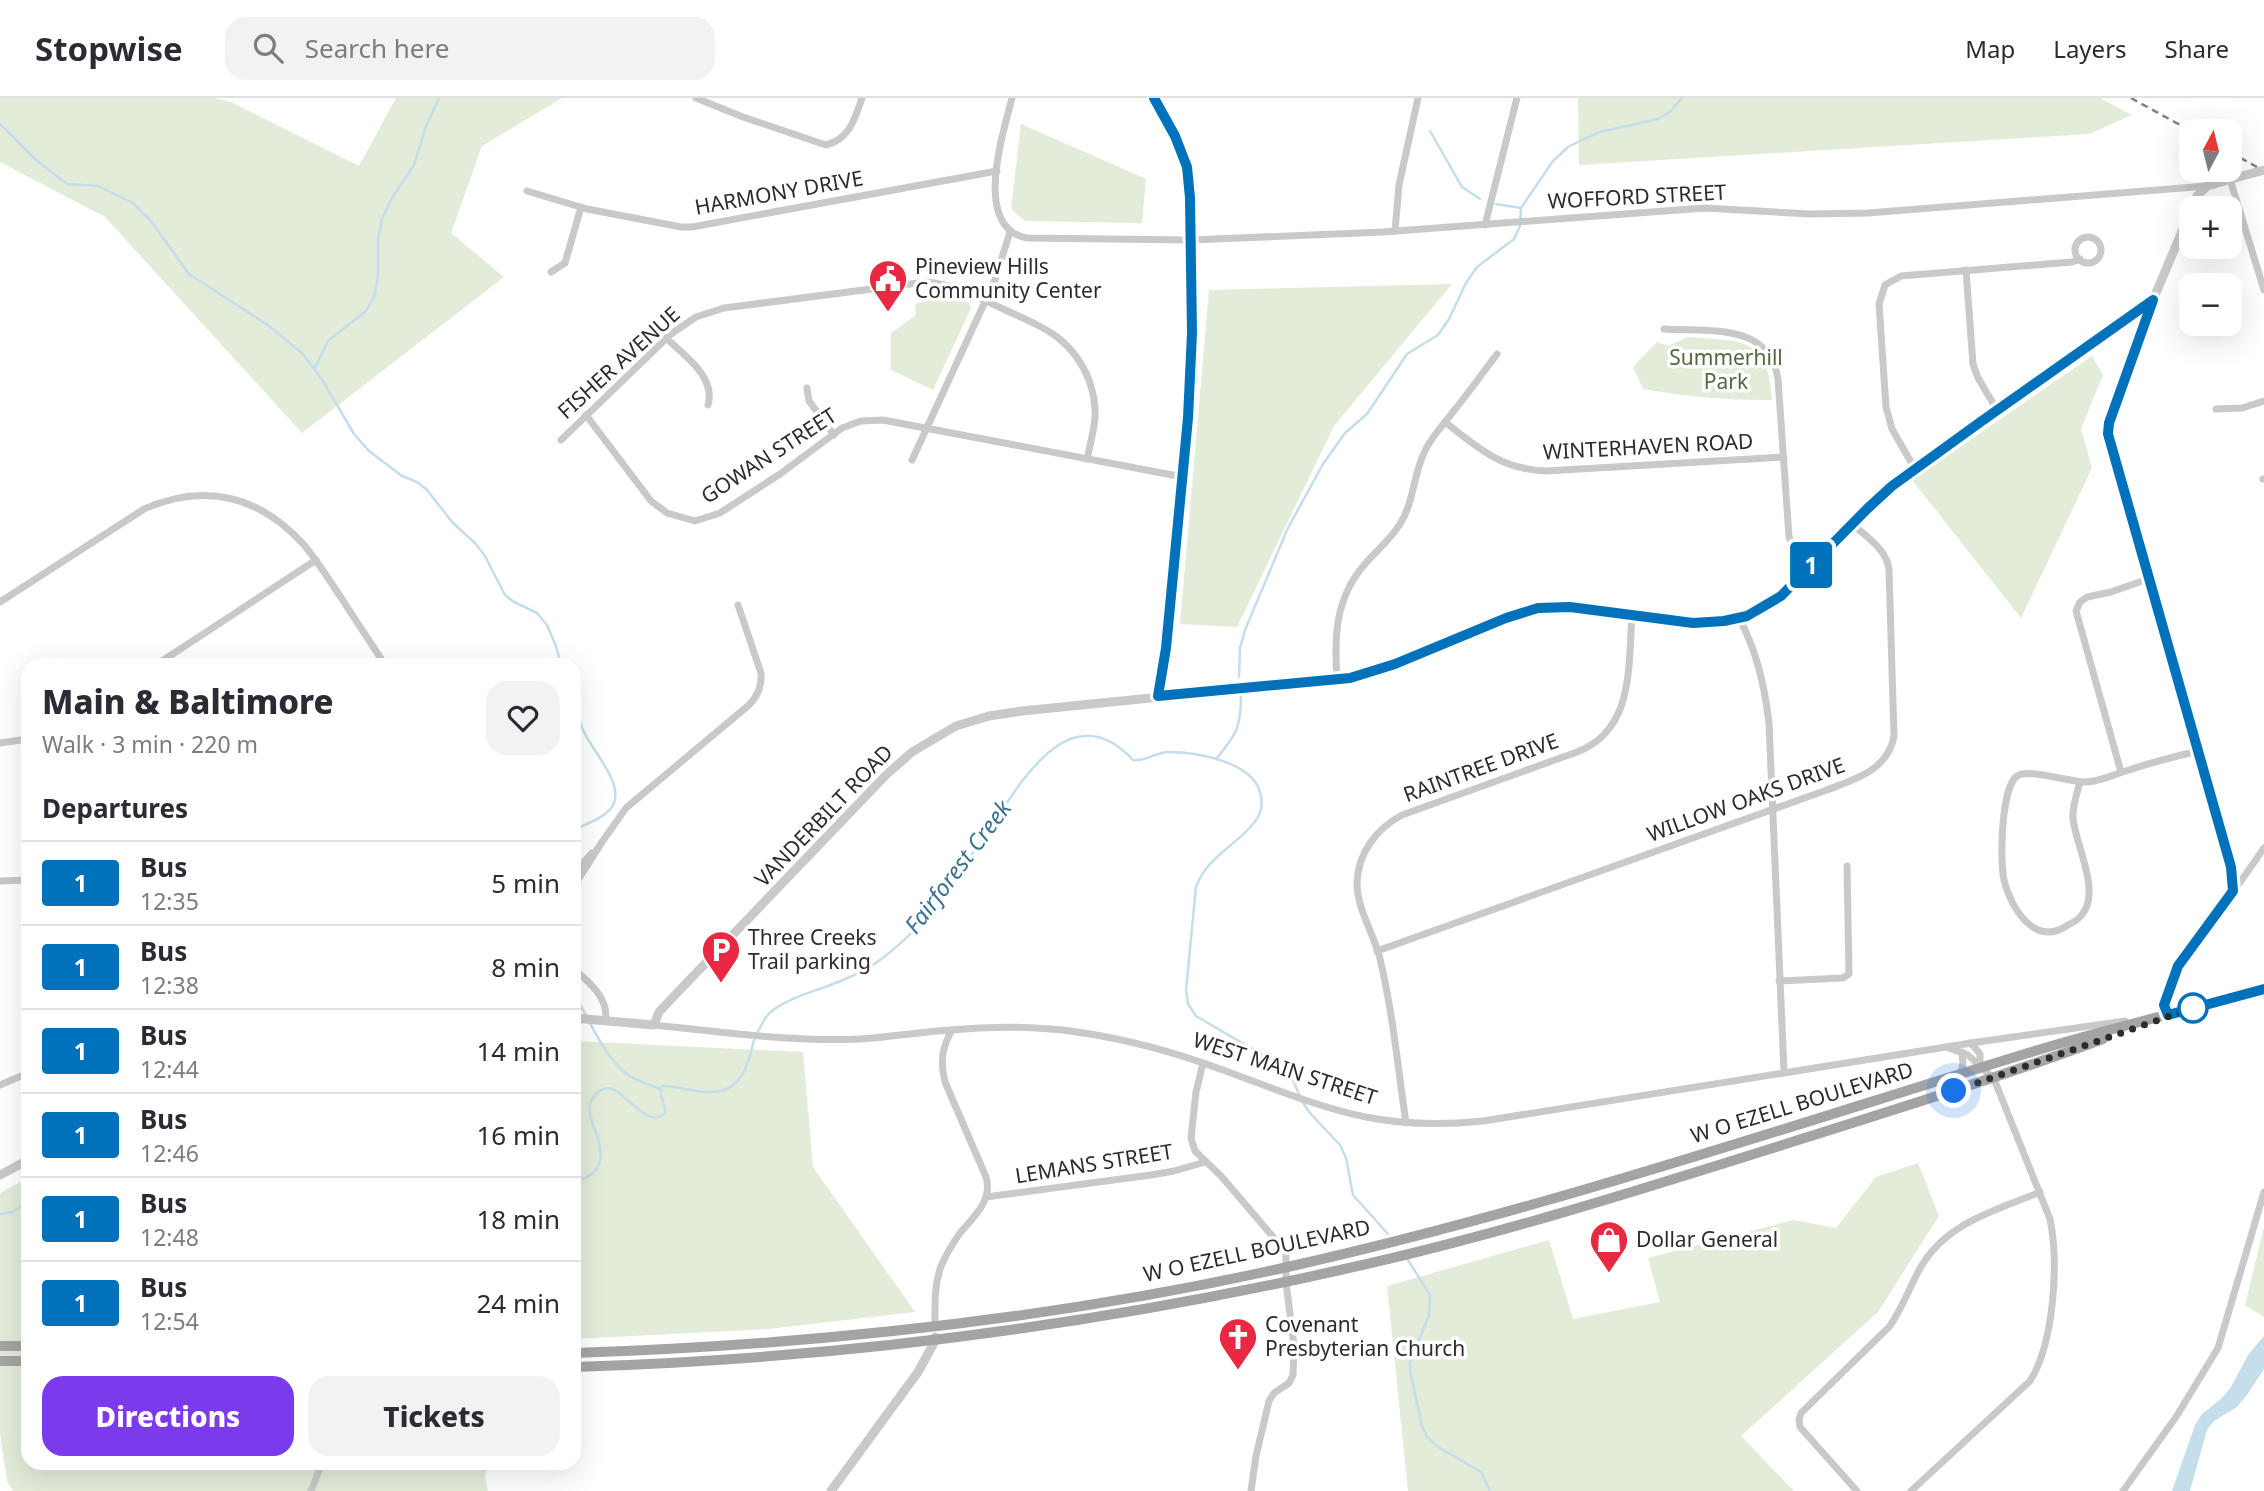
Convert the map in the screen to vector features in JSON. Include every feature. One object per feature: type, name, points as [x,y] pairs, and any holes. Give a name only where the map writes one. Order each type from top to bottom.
[{"type":"main road","name":"WEST MAIN STREET","points":[[2168,1015],[2264,989]]},
{"type":"main road","name":"W O EZELL BOULEVARD","points":[[581,1353],[790,1340],[935,1325],[1054,1310],[1286,1268],[1458,1226],[1561,1197],[2033,1051],[2168,1015]]},
{"type":"main road","name":"W O EZELL BOULEVARD","points":[[581,1367],[653,1365],[935,1342],[1157,1308],[1286,1282],[1474,1237],[1662,1183],[1994,1079],[2168,1015]]},
{"type":"main road","points":[[1891,1095],[1895,1110]]},
{"type":"main road","points":[[1799,1124],[1803,1139]]},
{"type":"main road","points":[[1658,1169],[1662,1183]]},
{"type":"main road","points":[[1561,1197],[1565,1212]]},
{"type":"main road","points":[[790,1340],[793,1355]]},
{"type":"main road","points":[[0,1346],[21,1346]]},
{"type":"main road","points":[[0,1361],[21,1361]]},
{"type":"street","points":[[696,98],[827,145],[841,139],[850,130],[862,98]]},
{"type":"street","points":[[912,460],[1002,262],[1010,232],[997,211],[997,171],[1012,98]]},
{"type":"street","points":[[1154,98],[1175,136],[1187,167],[1191,240],[1191,382],[1166,648],[1158,696]]},
{"type":"street","points":[[1395,231],[1399,186],[1418,98]]},
{"type":"street","points":[[1485,225],[1517,98]]},
{"type":"street","name":"WOFFORD STREET","points":[[2242,176],[2264,170]]},
{"type":"street","name":"HARMONY DRIVE","points":[[527,191],[581,207],[692,227],[997,171]]},
{"type":"street","name":"WOFFORD STREET","points":[[1010,232],[1027,238],[1191,240],[1395,231],[1705,208],[1810,214],[1868,213],[2207,186],[2220,182]]},
{"type":"street","points":[[2231,182],[2264,290]]},
{"type":"street","points":[[2207,186],[2193,202],[2153,300],[2108,430],[2231,867],[2233,891]]},
{"type":"street","points":[[551,272],[565,263],[581,207]]},
{"type":"street","points":[[1915,469],[1892,429],[1886,407],[1879,304],[1885,285],[1901,275],[2072,262],[2080,259]]},
{"type":"street","points":[[1966,270],[1973,364],[1997,410]]},
{"type":"street","name":"FISHER AVENUE","points":[[561,440],[666,338],[696,317],[724,308],[913,282],[953,286],[1061,338],[1076,355],[1093,391],[1095,418],[1087,459]]},
{"type":"street","name":"VANDERBILT ROAD","points":[[654,1026],[659,1012],[886,775],[926,743],[956,726],[989,716],[1158,696],[1337,680],[1388,667],[1524,611],[1538,608],[1570,607],[1693,623],[1739,618],[1781,596],[1892,486],[2153,300]]},
{"type":"street","points":[[1664,329],[1733,333],[1750,337],[1764,348],[1777,371],[1789,537],[1808,568]]},
{"type":"street","points":[[666,338],[705,378],[710,390],[708,405]]},
{"type":"street","points":[[1337,680],[1335,630],[1345,595],[1356,574],[1399,525],[1409,503],[1425,450],[1497,354]]},
{"type":"street","points":[[807,388],[807,397],[811,404],[834,435]]},
{"type":"street","points":[[2216,409],[2242,408],[2264,401]]},
{"type":"street","name":"GOWAN STREET","points":[[586,415],[651,501],[667,513],[695,520],[704,520],[720,513],[851,424],[871,420],[1182,477]]},
{"type":"street","name":"WINTERHAVEN ROAD","points":[[1445,422],[1499,461],[1530,470],[1783,457]]},
{"type":"street","points":[[0,602],[144,509],[166,500],[188,496],[227,497],[262,510],[294,535],[316,561],[380,658]]},
{"type":"street","name":"WILLOW OAKS DRIVE","points":[[1377,951],[1773,809],[1864,774],[1885,759],[1892,744],[1895,717],[1888,564],[1880,549],[1852,524]]},
{"type":"street","points":[[167,658],[316,561]]},
{"type":"street","points":[[2121,772],[2076,611],[2080,602],[2087,597],[2148,579]]},
{"type":"street","points":[[581,875],[618,818],[636,799],[749,705],[758,694],[761,673],[738,605]]},
{"type":"street","name":"RAINTREE DRIVE","points":[[1406,1123],[1387,998],[1377,951],[1361,905],[1357,883],[1362,858],[1374,836],[1402,815],[1577,752],[1602,738],[1614,723],[1622,705],[1632,616]]},
{"type":"street","points":[[1739,618],[1745,629],[1768,710],[1784,1072]]},
{"type":"street","points":[[0,743],[21,740]]},
{"type":"street","points":[[2080,782],[2073,817],[2090,897],[2081,916],[2060,931],[2046,932],[2035,929],[2024,921],[2005,884],[2001,840],[2007,796],[2014,778],[2029,773],[2092,782],[2198,751]]},
{"type":"street","points":[[581,865],[602,842]]},
{"type":"street","points":[[2168,1015],[2164,1005],[2178,966],[2264,848]]},
{"type":"street","points":[[1779,981],[1843,978],[1849,974],[1847,866]]},
{"type":"street","points":[[0,881],[21,880]]},
{"type":"street","points":[[581,976],[602,1000],[606,1009],[604,1021]]},
{"type":"street","name":"WEST MAIN STREET","points":[[654,1026],[820,1039],[860,1039],[1009,1027],[1073,1031],[1116,1038],[1202,1063],[1307,1101],[1368,1118],[1446,1124],[1482,1121],[1945,1047],[2168,1015]]},
{"type":"street","points":[[581,1019],[654,1026]]},
{"type":"street","points":[[831,1491],[918,1372],[935,1342],[936,1287],[942,1265],[953,1244],[986,1198],[986,1177],[942,1071],[943,1049],[952,1030]]},
{"type":"street","points":[[1971,1043],[1980,1054],[1980,1068]]},
{"type":"street","name":"WEST MAIN STREET","points":[[1945,1047],[1972,1057],[1980,1068],[1994,1079]]},
{"type":"street","points":[[1960,1074],[1962,1052]]},
{"type":"street","points":[[1202,1063],[1191,1138],[1195,1151],[1230,1186],[1286,1252],[1286,1282],[1293,1332],[1293,1375],[1289,1383],[1274,1393],[1269,1401],[1251,1491]]},
{"type":"street","points":[[0,1085],[21,1076]]},
{"type":"street","points":[[1911,1491],[2021,1391],[2037,1370],[2050,1325],[2053,1263],[2050,1219],[1994,1079]]},
{"type":"street","name":"LEMANS STREET","points":[[986,1198],[1151,1175],[1205,1162]]},
{"type":"street","points":[[0,1175],[21,1164]]},
{"type":"street","points":[[1857,1491],[1801,1427],[1801,1413],[1889,1327],[1922,1266],[1941,1240],[1970,1221],[2040,1192]]},
{"type":"street","points":[[2123,1491],[2176,1418],[2218,1348],[2264,1192]]},
{"type":"street","points":[[311,1491],[320,1470]]},
{"type":"green space","points":[[0,98],[214,98],[231,102],[359,166],[396,98],[562,98],[482,146],[451,233],[504,277],[302,433],[105,217],[0,162]]},
{"type":"green space","points":[[1578,98],[2100,98],[2132,115],[2089,134],[1579,165]]},
{"type":"green space","points":[[1021,124],[1146,179],[1142,223],[1025,221],[1011,209]]},
{"type":"green space","points":[[1452,284],[1334,426],[1237,627],[1180,624],[1209,290]]},
{"type":"green space","points":[[952,295],[969,303],[971,308],[933,390],[891,370],[891,333],[916,315],[915,304]]},
{"type":"green space","name":"Summerhill Park","points":[[1688,337],[1737,342],[1749,346],[1765,363],[1772,400],[1707,398],[1643,389],[1633,367],[1657,342],[1668,346]]},
{"type":"green space","points":[[2092,356],[2103,375],[2081,429],[2092,468],[2021,618],[1912,480]]},
{"type":"green space","points":[[581,1041],[803,1052],[813,1167],[915,1312],[768,1329],[581,1339]]},
{"type":"green space","points":[[1918,1163],[1939,1216],[1878,1312],[1741,1436],[1794,1491],[1408,1491],[1387,1286],[1549,1240],[1573,1319],[1660,1302],[1648,1258],[1793,1220],[1836,1228],[1876,1177]]},
{"type":"green space","points":[[21,1182],[21,1470],[487,1470],[485,1476],[488,1491],[13,1491],[7,1481],[0,1434],[0,1193]]},
{"type":"green space","points":[[2264,1227],[2264,1317],[2245,1305]]},
{"type":"water","points":[[2264,1336],[2264,1369],[2237,1407],[2214,1421],[2207,1430],[2190,1491],[2172,1491],[2195,1425],[2202,1414],[2231,1387],[2248,1355]]},
{"type":"waterway","points":[[315,368],[328,341],[366,311],[374,297],[382,219],[392,198],[414,165],[425,129],[439,98]]},
{"type":"waterway","points":[[1239,677],[1240,648],[1245,630],[1287,530],[1323,464],[1345,433],[1367,414],[1407,354],[1438,335],[1477,267],[1514,239],[1520,226],[1521,208],[1553,161],[1568,147],[1600,132],[1658,119],[1670,112],[1682,98]]},
{"type":"waterway","name":"Fairforest Creek","points":[[0,124],[35,159],[67,184],[98,186],[133,203],[151,221],[189,274],[269,326],[303,354],[323,381],[354,434],[369,451],[402,476],[427,490],[452,522],[485,556],[505,595],[537,613],[547,625],[559,658]]},
{"type":"waterway","points":[[1430,131],[1462,187],[1480,199]]},
{"type":"waterway","points":[[1496,204],[1521,208]]},
{"type":"waterway","points":[[1216,759],[1236,730],[1241,696]]},
{"type":"waterway","name":"Fairforest Creek","points":[[581,725],[607,769],[615,789],[612,807],[604,815],[581,826]]},
{"type":"waterway","name":"Fairforest Creek","points":[[758,1031],[766,1017],[781,1005],[862,971],[901,943],[925,915],[938,885],[972,854],[1022,781],[1041,759],[1062,743],[1084,736],[1108,740],[1133,760],[1169,752],[1206,756],[1233,765],[1253,779],[1261,799],[1256,820],[1214,860],[1196,887],[1186,990],[1188,1004],[1196,1016],[1283,1067],[1291,1076],[1299,1094]]},
{"type":"waterway","name":"Fairforest Creek","points":[[581,1007],[601,1043],[621,1069],[630,1076],[661,1089],[663,1086],[669,1086],[707,1092],[729,1088],[742,1075],[755,1036]]},
{"type":"waterway","points":[[581,1179],[594,1172],[600,1163],[601,1153],[590,1113],[590,1103],[595,1095],[604,1089],[612,1089],[646,1115],[655,1117],[665,1114],[661,1089]]},
{"type":"waterway","name":"Fairforest Creek","points":[[1301,1100],[1340,1145],[1346,1158],[1353,1195],[1388,1234]]},
{"type":"waterway","points":[[0,1214],[13,1212],[21,1207]]},
{"type":"waterway","name":"Fairforest Creek","points":[[1408,1260],[1430,1295],[1429,1315],[1410,1362],[1422,1426],[1427,1437],[1438,1447],[1481,1472],[1490,1491]]},
{"type":"railway","points":[[2131,98],[2179,124]]},
{"type":"railway","points":[[2242,159],[2264,171]]},
{"type":"bus line","name":"1","points":[[1154,98],[1175,136],[1187,167],[1192,333],[1188,418],[1166,648],[1158,696],[1350,678],[1395,664],[1506,618],[1538,608],[1570,607],[1693,623],[1747,616],[1781,596],[1892,486],[2153,300],[2109,423],[2108,434],[2231,867],[2233,891],[2178,966],[2164,1005],[2168,1015],[2264,989]]},
{"type":"place","name":"Pineview Hills Community Center","points":[[888,313]]},
{"type":"place","name":"Three Creeks Trail parking","points":[[721,984]]},
{"type":"place","name":"Dollar General","points":[[1609,1274]]},
{"type":"place","name":"Covenant Presbyterian Church","points":[[1238,1371]]},
{"type":"route","points":[[1954,1091],[2193,1008]]}]
